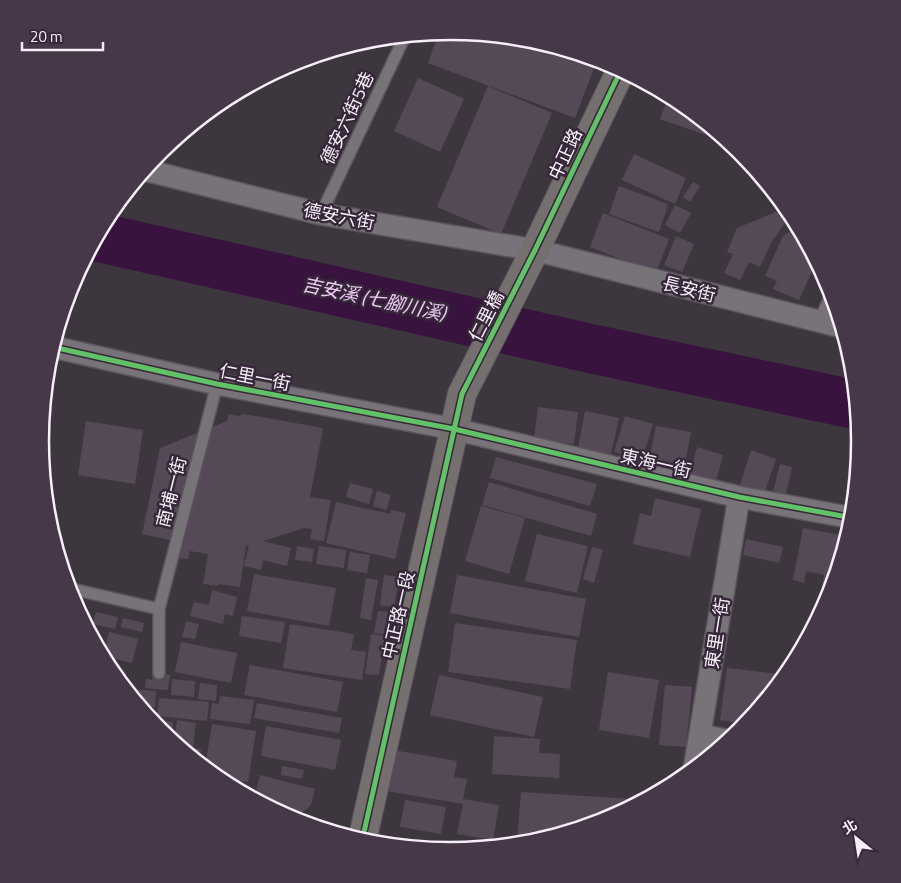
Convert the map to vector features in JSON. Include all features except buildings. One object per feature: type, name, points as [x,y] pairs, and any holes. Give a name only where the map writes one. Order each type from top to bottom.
[{"type":"main road","name":"中正路","points":[[535,250],[618,77]]},
{"type":"main road","name":"仁里橋","points":[[462,394],[535,250]]},
{"type":"main road","name":"中正路一段","points":[[364,833],[462,394]]},
{"type":"street","name":"德安六街","points":[[154,172],[321,214],[535,250]]},
{"type":"street","name":"長安街","points":[[535,250],[835,325]]},
{"type":"street","name":"仁里一街","points":[[60,349],[216,384],[454,429]]},
{"type":"street","name":"東海一街","points":[[454,429],[738,497],[845,516]]},
{"type":"street","name":"東里一街","points":[[696,759],[738,497]]},
{"type":"street","points":[[701,735],[720,738]]},
{"type":"lane","name":"德安六街5巷","points":[[321,214],[402,43]]},
{"type":"lane","points":[[820,322],[828,304]]},
{"type":"lane","name":"南埔一街","points":[[159,673],[159,609],[216,384]]},
{"type":"lane","points":[[78,590],[159,609]]},
{"type":"waterway","name":"吉安溪 (七腳川溪)","points":[[104,239],[588,348],[850,404]]},
{"type":"cycle path","points":[[364,833],[462,394],[535,250],[618,77]]},
{"type":"cycle path","points":[[60,349],[217,384],[454,429],[739,497],[845,516]]}]
